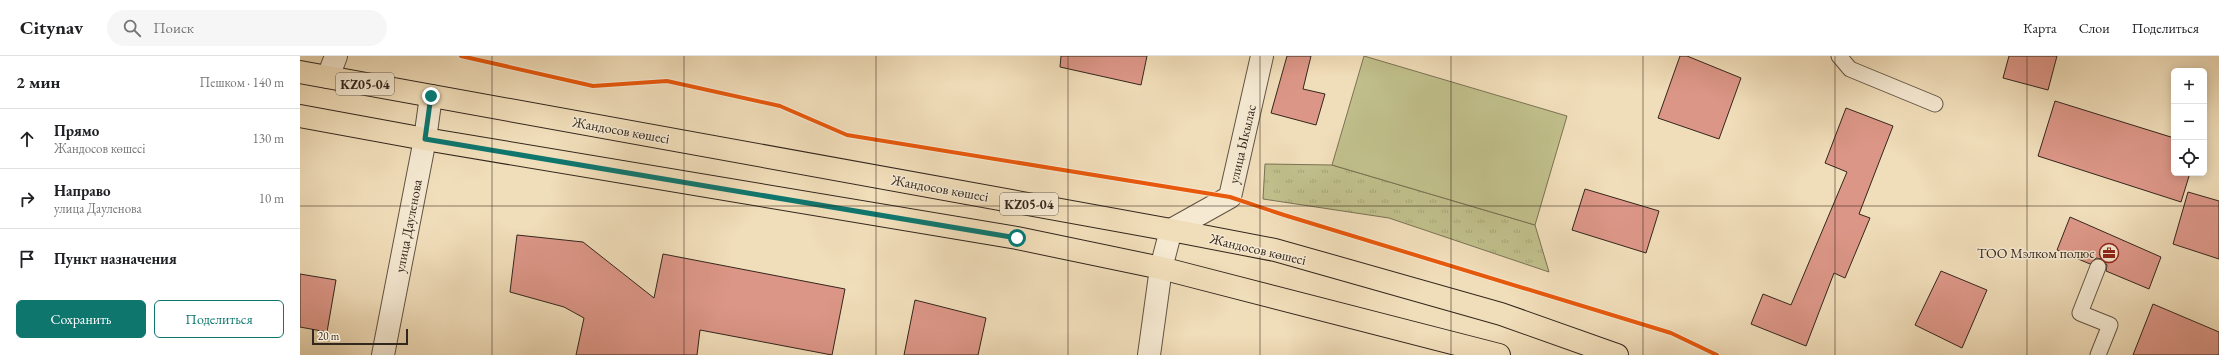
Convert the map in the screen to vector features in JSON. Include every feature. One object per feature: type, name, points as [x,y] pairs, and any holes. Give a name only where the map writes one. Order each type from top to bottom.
[{"type":"main road","name":"Жандосов көшесі","points":[[300,72],[1275,250],[1501,314],[1617,355]]},
{"type":"main road","name":"KZ05-04","points":[[300,116],[425,139],[1017,238],[1161,268],[1499,355]]},
{"type":"street","points":[[328,77],[336,56]]},
{"type":"street","name":"улица Ыкылас","points":[[1171,230],[1230,197],[1262,56]]},
{"type":"street","name":"улица Дауленова","points":[[383,355],[425,139],[431,96]]},
{"type":"street","points":[[1150,355],[1161,268],[1171,230]]},
{"type":"lane","points":[[1838,56],[1850,69],[1935,104]]},
{"type":"lane","points":[[2098,267],[2080,313],[2110,325],[2098,355]]},
{"type":"green space","points":[[1364,56],[1567,116],[1535,225],[1332,165]]},
{"type":"green space","points":[[1265,164],[1332,165],[1535,225],[1549,272],[1389,218],[1263,199]]},
{"type":"building","points":[[1061,56],[1147,56],[1141,85],[1060,67]]},
{"type":"building","points":[[1287,56],[1311,56],[1303,89],[1325,94],[1316,125],[1271,113]]},
{"type":"building","points":[[1680,56],[1687,56],[1741,78],[1719,139],[1658,118]]},
{"type":"building","points":[[2009,56],[2057,56],[2048,90],[2003,78]]},
{"type":"building","points":[[2055,101],[2171,137],[2171,176],[2189,176],[2181,202],[2038,156]]},
{"type":"building","points":[[1846,108],[1893,126],[1859,214],[1870,218],[1845,278],[1834,273],[1806,346],[1751,324],[1763,294],[1791,305],[1847,172],[1825,163]]},
{"type":"building","points":[[1585,189],[1659,211],[1646,253],[1572,230]]},
{"type":"building","points":[[2188,192],[2219,201],[2219,259],[2173,244]]},
{"type":"building","name":"ТОО Мэлком полюс","points":[[2070,217],[2161,257],[2149,289],[2106,271],[2107,265],[2102,259],[2096,258],[2090,264],[2057,250]]},
{"type":"building","points":[[517,235],[583,242],[654,298],[663,254],[845,289],[832,355],[700,330],[697,355],[576,355],[584,318],[564,307],[510,292]]},
{"type":"building","points":[[1941,271],[1987,290],[1962,348],[1915,325]]},
{"type":"building","points":[[300,274],[336,280],[327,332],[300,327]]},
{"type":"building","points":[[915,300],[986,318],[978,355],[904,355]]},
{"type":"building","points":[[2153,304],[2219,332],[2219,355],[2133,355]]},
{"type":"cycle path","points":[[461,56],[593,86],[667,81],[780,106],[847,135],[1230,197],[1284,215],[1671,333],[1717,355]]},
{"type":"place","name":"ТОО Мэлком полюс","points":[[2109,253]]},
{"type":"route","points":[[431,96],[425,139],[1017,238]]}]
